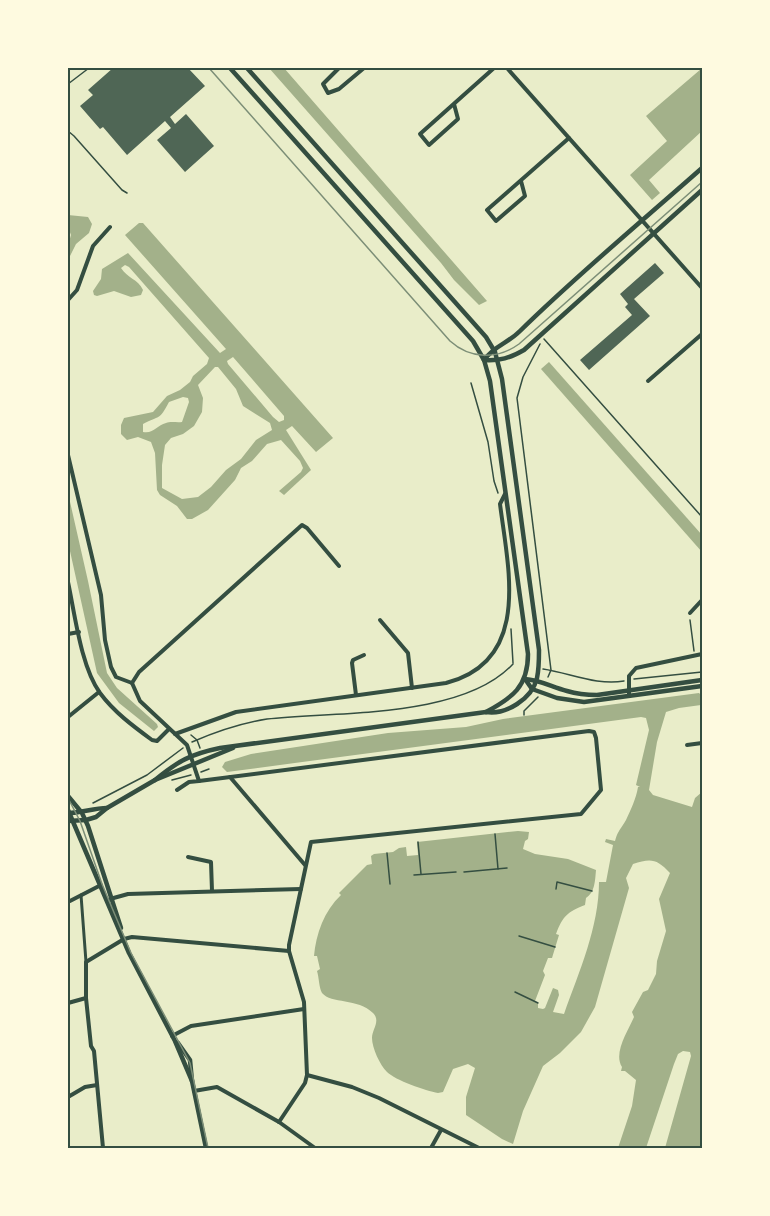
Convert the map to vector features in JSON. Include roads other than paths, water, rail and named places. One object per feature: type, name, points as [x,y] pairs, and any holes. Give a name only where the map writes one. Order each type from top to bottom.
[{"type":"street","points":[[230,68],[473,341],[484,360],[490,381],[528,654],[525,679],[508,700],[486,712]]},
{"type":"street","points":[[155,780],[174,764],[213,749],[486,712],[496,714],[510,709],[532,689],[537,679],[539,650],[502,380],[493,348],[247,68]]},
{"type":"street","points":[[339,68],[323,84],[328,93],[339,90],[363,68]]},
{"type":"street","points":[[454,104],[458,119],[429,145],[420,134],[494,68]]},
{"type":"street","points":[[507,68],[702,288]]},
{"type":"street","points":[[521,181],[525,196],[496,221],[487,210],[569,138]]},
{"type":"street","points":[[484,360],[493,348],[513,338],[702,168]]},
{"type":"street","points":[[484,360],[498,361],[524,350],[702,190]]},
{"type":"street","points":[[68,300],[77,290],[93,246],[110,227]]},
{"type":"street","points":[[648,381],[702,334]]},
{"type":"street","points":[[68,455],[102,595],[105,640],[111,667],[116,677],[132,684],[140,701],[187,745],[199,781]]},
{"type":"street","points":[[175,734],[236,712],[453,681],[477,669],[492,654],[507,619],[511,587],[500,504],[506,494]]},
{"type":"street","points":[[132,684],[140,672],[168,645],[302,525],[339,566]]},
{"type":"street","points":[[68,582],[88,672],[99,692],[117,713],[152,740],[157,741],[169,729]]},
{"type":"street","points":[[690,613],[702,600]]},
{"type":"street","points":[[380,620],[408,653],[412,688]]},
{"type":"street","points":[[68,634],[79,632]]},
{"type":"street","points":[[628,693],[629,676],[636,668],[702,654]]},
{"type":"street","points":[[356,695],[352,663],[353,660],[364,655]]},
{"type":"street","points":[[525,679],[537,679],[566,691],[584,695],[702,686]]},
{"type":"street","points":[[525,679],[532,689],[557,698],[584,702],[702,681]]},
{"type":"street","points":[[68,717],[99,692]]},
{"type":"street","points":[[177,790],[189,782],[589,731],[594,732],[596,738],[602,790],[581,814],[311,842],[289,951],[304,1009],[307,1076],[305,1083],[279,1122]]},
{"type":"street","points":[[687,745],[702,743]]},
{"type":"street","points":[[70,821],[96,817],[155,780],[235,747]]},
{"type":"street","points":[[230,777],[306,865]]},
{"type":"street","points":[[68,796],[86,820],[107,882],[109,900]]},
{"type":"street","points":[[107,808],[95,808],[82,813],[68,812],[70,821],[109,900],[123,940],[174,1039],[192,1081],[206,1149]]},
{"type":"street","points":[[188,857],[211,862],[212,892]]},
{"type":"street","points":[[68,902],[107,882]]},
{"type":"street","points":[[109,900],[128,894],[302,889]]},
{"type":"street","points":[[81,895],[86,998],[103,1149]]},
{"type":"street","points":[[86,962],[132,937],[289,951]]},
{"type":"street","points":[[68,1003],[86,998]]},
{"type":"street","points":[[174,1039],[191,1026],[304,1009]]},
{"type":"street","points":[[307,1076],[352,1087],[379,1098],[479,1149]]},
{"type":"street","points":[[68,1097],[85,1088],[97,1085]]},
{"type":"street","points":[[194,1091],[217,1087],[279,1122],[315,1149]]},
{"type":"street","points":[[431,1149],[441,1130]]},
{"type":"tram line","points":[[209,68],[450,341],[475,354],[502,353],[519,344],[702,182]]},
{"type":"tram line","points":[[68,798],[80,821],[102,884],[131,953],[190,1063],[208,1148]]}]
